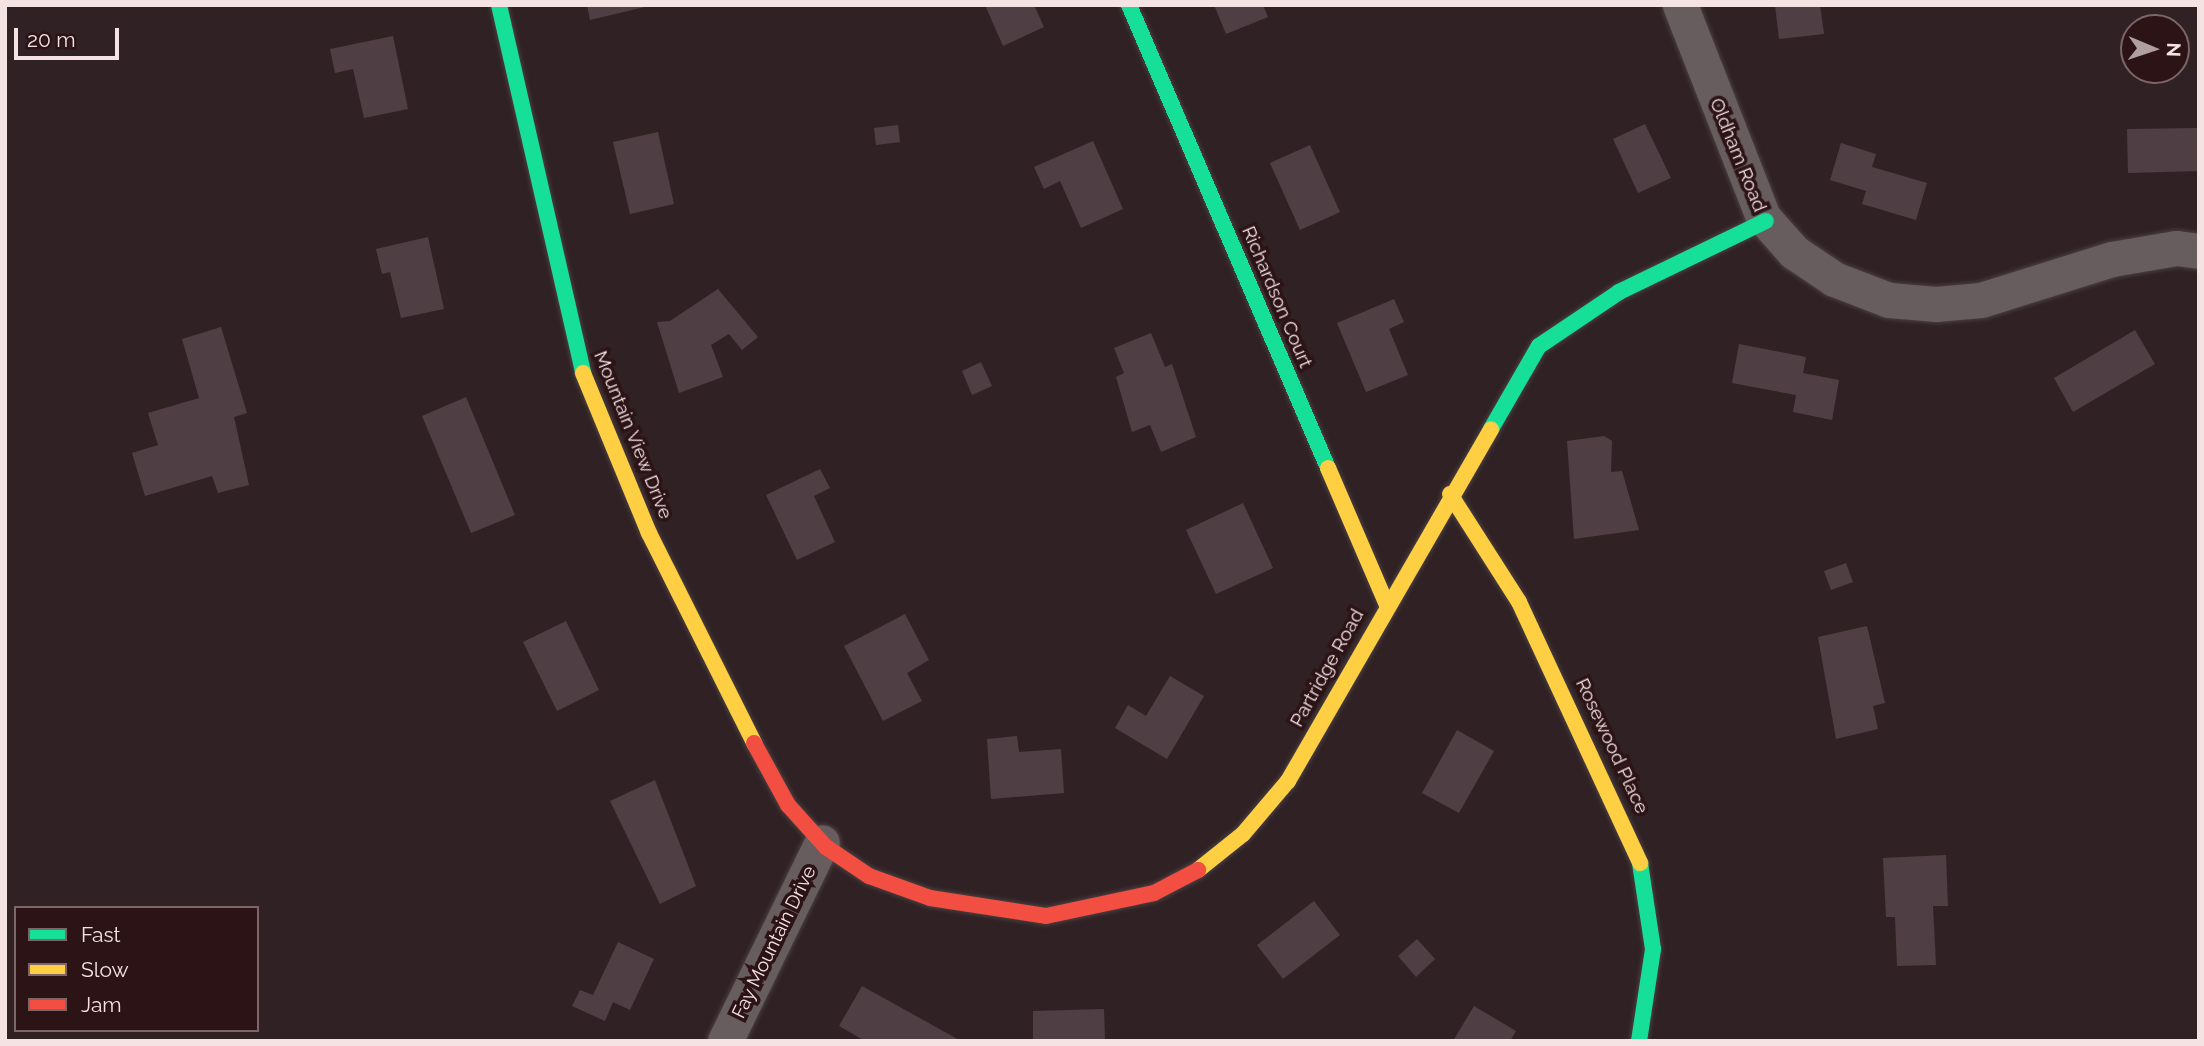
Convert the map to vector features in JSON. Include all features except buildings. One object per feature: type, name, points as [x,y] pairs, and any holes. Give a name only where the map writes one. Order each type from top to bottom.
[{"type":"street","name":"Mountain View Drive","points":[[499,5],[586,384],[712,662],[788,804],[822,842]]},
{"type":"street","name":"Richardson Court","points":[[1129,5],[1387,605]]},
{"type":"street","name":"Oldham Road","points":[[1680,5],[1766,221],[1794,252],[1834,279],[1889,300],[1936,304],[1981,300],[2112,259],[2176,248],[2199,251]]},
{"type":"street","name":"Partridge Road","points":[[822,842],[869,876],[930,898],[988,910],[1046,915],[1154,893],[1202,867],[1243,834],[1287,781],[1450,494],[1539,346],[1619,292],[1766,221]]},
{"type":"street","name":"Rosewood Place","points":[[1450,494],[1519,602],[1640,860],[1653,949],[1639,1041]]},
{"type":"street","name":"Fay Mountain Drive","points":[[724,1041],[822,842]]},
{"type":"traffic: fast","points":[[499,5],[583,373]]},
{"type":"traffic: fast","points":[[1129,5],[1328,468]]},
{"type":"traffic: fast","points":[[1491,429],[1539,346],[1619,292],[1766,221]]},
{"type":"traffic: fast","points":[[1639,1041],[1653,949],[1640,863]]},
{"type":"traffic: slow","points":[[583,373],[649,533],[754,743]]},
{"type":"traffic: slow","points":[[1198,870],[1243,834],[1288,781],[1491,429]]},
{"type":"traffic: slow","points":[[1328,468],[1387,605]]},
{"type":"traffic: slow","points":[[1450,494],[1519,602],[1640,863]]},
{"type":"traffic: jam","points":[[754,743],[788,805],[826,847],[869,876],[930,898],[1046,916],[1154,893],[1198,870]]}]
